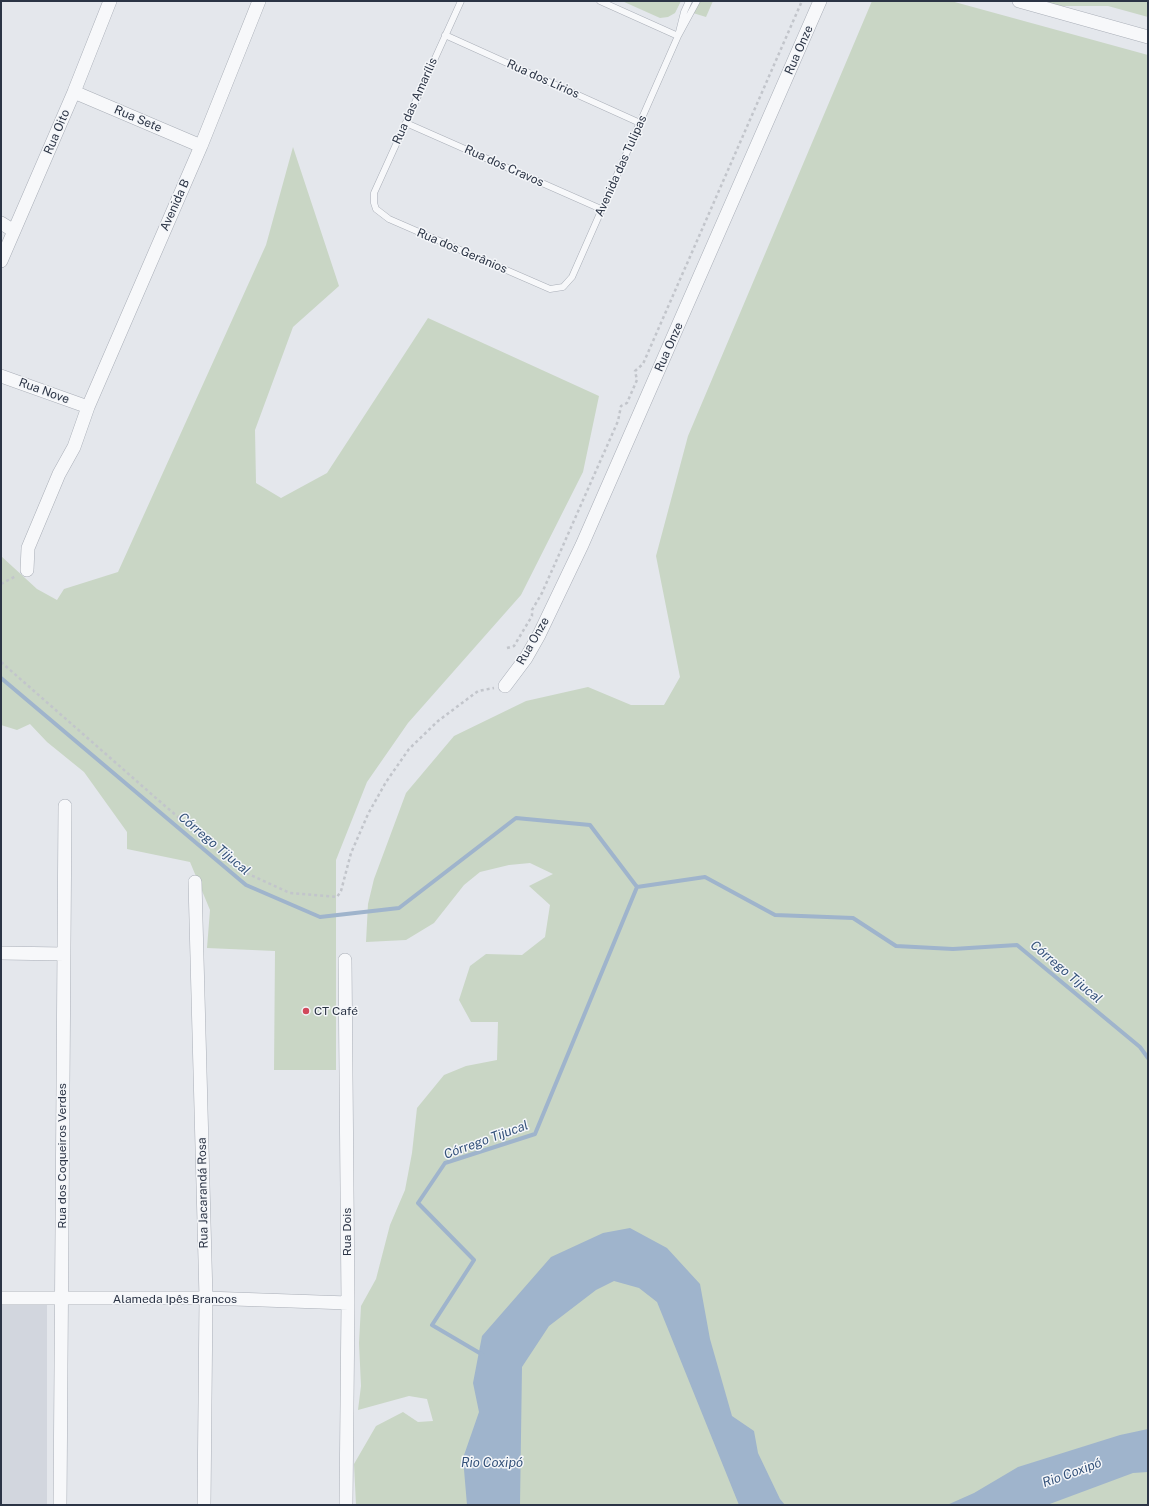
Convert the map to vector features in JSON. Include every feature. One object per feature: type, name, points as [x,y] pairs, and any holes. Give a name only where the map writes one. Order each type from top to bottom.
[{"type":"street","name":"Rua Oito","points":[[1,261],[74,92],[110,1]]},
{"type":"street","name":"Avenida B","points":[[27,570],[28,548],[59,474],[74,447],[88,407],[201,146],[258,1]]},
{"type":"street","name":"Rua Onze","points":[[505,686],[526,658],[582,545],[820,1]]},
{"type":"street","points":[[1019,1],[1148,37]]},
{"type":"street","name":"Rua Sete","points":[[74,92],[201,146]]},
{"type":"street","points":[[1,223],[14,231]]},
{"type":"street","name":"Rua Nove","points":[[1,376],[88,407]]},
{"type":"street","name":"Rua dos Coqueiros Verdes","points":[[60,1505],[65,806]]},
{"type":"street","name":"Rua Jacarandá Rosa","points":[[195,882],[206,1298],[204,1505]]},
{"type":"street","points":[[1,952],[64,954]]},
{"type":"street","name":"Rua Dois","points":[[345,960],[348,1303],[346,1505]]},
{"type":"street","name":"Alameda Ipês Brancos","points":[[1,1298],[206,1298],[348,1303]]},
{"type":"lane","name":"Rua das Amarílis","points":[[374,203],[374,193],[461,1]]},
{"type":"lane","points":[[600,1],[678,36]]},
{"type":"lane","name":"Avenida das Tulipas","points":[[678,36],[684,12],[689,1]]},
{"type":"lane","name":"Avenida das Tulipas","points":[[557,289],[563,287],[572,277],[678,36],[697,1]]},
{"type":"lane","name":"Rua dos Lírios","points":[[445,35],[640,123]]},
{"type":"lane","name":"Rua dos Cravos","points":[[406,123],[601,209]]},
{"type":"lane","name":"Rua dos Gerânios","points":[[374,203],[376,209],[388,219],[550,289],[557,289]]},
{"type":"path","points":[[507,648],[514,646],[532,616],[532,610],[542,593],[618,420],[621,406],[627,404],[637,380],[635,371],[643,364],[802,1]]},
{"type":"path","points":[[1,584],[27,570]]},
{"type":"path","points":[[1,662],[165,806],[244,872],[290,893],[337,897],[341,891],[351,853],[368,814],[386,782],[409,749],[438,722],[478,691],[505,686]]},
{"type":"shaded area","points":[[1,1305],[47,1305],[47,1505],[1,1505]]},
{"type":"green space","points":[[622,1],[681,1],[675,13],[668,17],[660,18]]},
{"type":"green space","points":[[698,1],[713,1],[706,17],[693,13]]},
{"type":"green space","points":[[872,1],[951,1],[1148,55],[1148,1505],[356,1505],[354,1464],[376,1426],[403,1412],[418,1422],[433,1421],[427,1399],[409,1396],[358,1410],[361,1386],[359,1343],[361,1306],[376,1279],[390,1225],[405,1190],[412,1153],[417,1108],[444,1075],[466,1066],[497,1060],[498,1022],[471,1022],[459,1000],[470,966],[486,954],[522,955],[545,937],[550,905],[529,886],[553,874],[530,863],[509,865],[480,872],[464,885],[434,923],[406,940],[366,942],[368,904],[374,879],[406,793],[454,736],[526,701],[588,687],[631,705],[664,705],[680,677],[656,556],[688,436]]},
{"type":"green space","points":[[1031,1],[1148,1],[1148,17],[1108,6],[1041,6]]},
{"type":"green space","points":[[293,147],[339,286],[293,327],[255,430],[256,483],[281,498],[327,473],[428,318],[599,396],[583,472],[521,595],[408,723],[367,782],[336,860],[336,1070],[274,1070],[275,951],[207,948],[210,910],[190,862],[127,849],[127,832],[84,772],[47,742],[30,724],[17,730],[1,725],[1,556],[37,589],[57,600],[64,589],[118,572],[266,245]]},
{"type":"water","name":"Rio Coxipó","points":[[630,1228],[667,1248],[700,1284],[710,1339],[732,1416],[754,1431],[758,1453],[780,1499],[785,1505],[739,1505],[657,1302],[639,1288],[614,1281],[596,1290],[549,1326],[522,1367],[520,1505],[467,1505],[463,1458],[479,1412],[473,1383],[482,1336],[551,1257],[603,1233]]},
{"type":"water","name":"Rio Coxipó","points":[[1148,1429],[1148,1472],[1133,1473],[1047,1505],[947,1505],[974,1493],[1018,1467],[1120,1435]]},
{"type":"waterway","name":"Córrego Tijucal","points":[[1,678],[246,885],[320,917],[399,908],[516,818],[590,825],[637,887],[705,877],[775,915],[853,918],[896,946],[953,949],[1017,945],[1140,1047],[1148,1058]]},
{"type":"waterway","name":"Córrego Tijucal","points":[[483,1355],[432,1325],[474,1260],[418,1203],[445,1163],[535,1134],[637,887]]},
{"type":"place","name":"CT Café","points":[[306,1011]]}]
